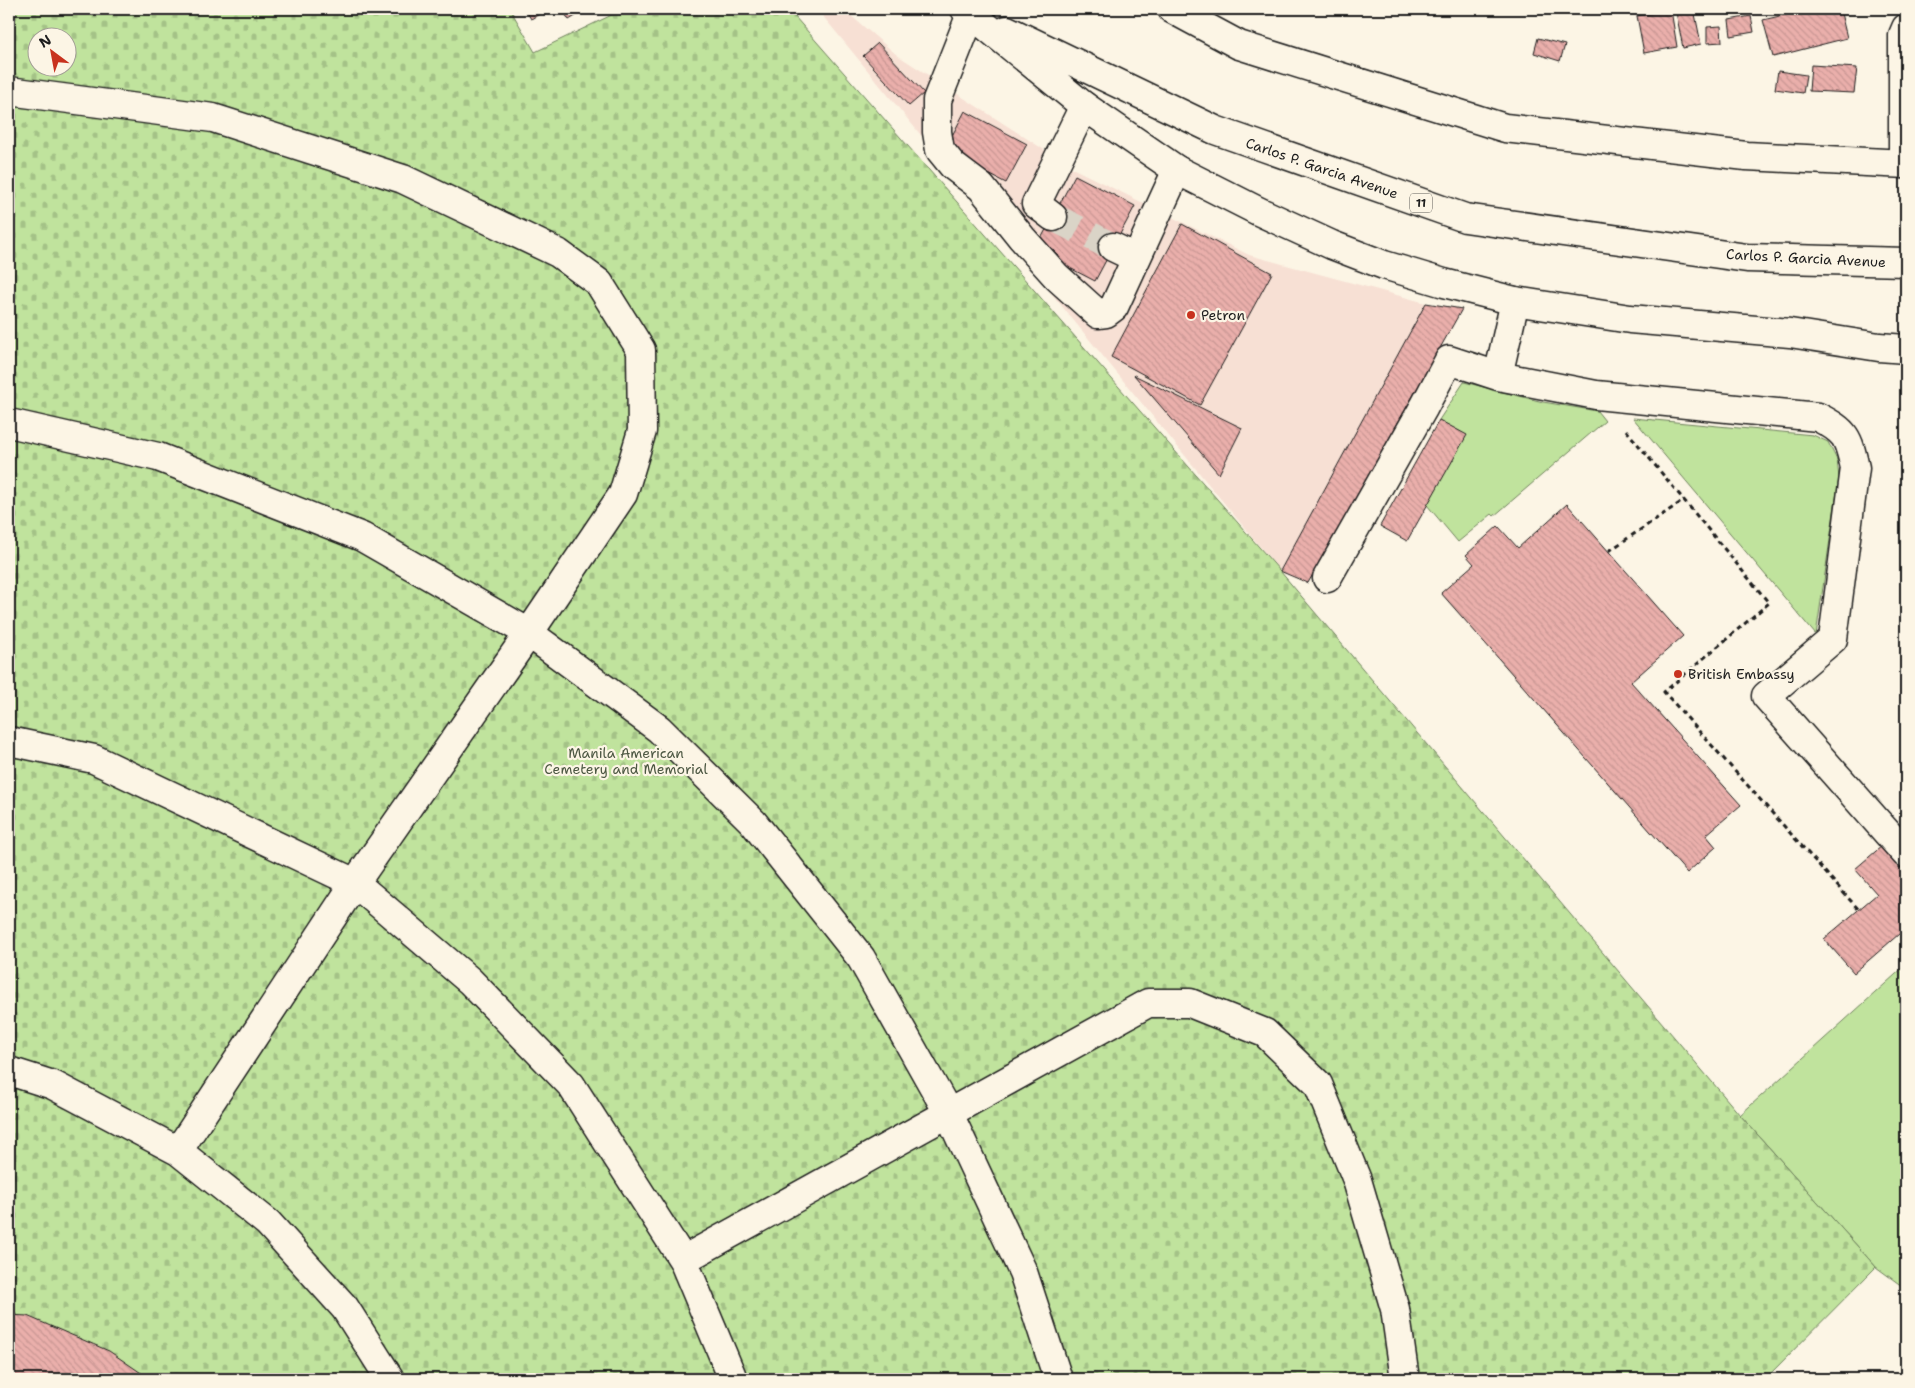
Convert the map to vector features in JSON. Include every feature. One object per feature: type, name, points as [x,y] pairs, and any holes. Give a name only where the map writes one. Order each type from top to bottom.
[{"type":"main road","points":[[1172,9],[1239,45],[1505,128],[1746,156],[1905,164],[1903,35],[1906,28]]},
{"type":"main road","points":[[1177,170],[1125,253],[1114,307],[1106,313],[1098,314],[1057,277],[980,187],[953,166],[940,150],[937,132],[937,100],[969,10],[1084,106],[1177,170],[1258,211],[1332,245],[1384,264],[1444,283],[1515,301],[1630,319],[1790,332],[1879,347],[1906,349]]},
{"type":"main road","name":"Carlos P. Garcia Avenue","points":[[969,10],[992,23],[1214,130],[1465,218],[1747,258],[1906,262]]},
{"type":"main road","points":[[9,91],[213,118],[403,179],[558,253],[599,283],[641,350],[642,431],[623,494],[355,883],[178,1151]]},
{"type":"main road","points":[[1022,238],[1044,210],[1084,106]]},
{"type":"main road","points":[[1498,376],[1515,301]]},
{"type":"main road","points":[[1790,332],[1906,331]]},
{"type":"main road","points":[[1328,578],[1449,360],[1498,376],[1596,395],[1818,417],[1840,428],[1850,445],[1855,468],[1833,639],[1766,696],[1906,854]]},
{"type":"main road","points":[[9,423],[158,457],[362,537],[529,633],[659,729],[753,822],[862,958],[949,1114],[1023,1272],[1058,1379]]},
{"type":"main road","points":[[9,741],[94,759],[355,883],[470,981],[572,1085],[683,1260],[733,1379]]},
{"type":"main road","points":[[683,1260],[1148,1003],[1190,1003],[1265,1033],[1318,1084],[1357,1180],[1395,1309],[1406,1379]]},
{"type":"main road","points":[[9,1071],[53,1085],[178,1151],[268,1223],[345,1308],[390,1379]]},
{"type":"path","points":[[1596,395],[1769,603],[1664,692],[1859,910]]},
{"type":"path","points":[[1609,551],[1684,500]]},
{"type":"shaded area","points":[[817,9],[843,9],[897,55],[1074,169],[1249,255],[1426,303],[1280,571]]},
{"type":"green space","name":"Manila American Cemetery and Memorial","points":[[9,9],[510,9],[535,52],[624,9],[788,9],[1280,571],[1740,1115],[1876,1267],[1765,1379],[9,1379]]},
{"type":"green space","points":[[1464,382],[1543,402],[1597,411],[1605,421],[1494,516],[1492,514],[1458,542],[1427,505],[1466,435],[1439,420]]},
{"type":"green space","points":[[1633,418],[1813,435],[1828,442],[1837,460],[1839,478],[1816,635]]},
{"type":"green space","points":[[1906,965],[1906,1289],[1876,1267],[1740,1115]]},
{"type":"building","points":[[525,9],[548,9],[531,19]]},
{"type":"building","points":[[562,9],[587,9],[569,20]]},
{"type":"building","points":[[1694,9],[1701,44],[1683,48],[1676,12]]},
{"type":"building","points":[[1809,9],[1840,9],[1847,38],[1773,57],[1763,20]]},
{"type":"building","points":[[1671,10],[1677,47],[1644,53],[1637,16]]},
{"type":"building","points":[[1751,16],[1754,32],[1731,36],[1729,20]]},
{"type":"building","points":[[1721,26],[1722,42],[1707,43],[1707,27]]},
{"type":"building","points":[[1538,38],[1565,45],[1560,61],[1534,53]]},
{"type":"building","points":[[878,43],[924,93],[909,106],[863,56]]},
{"type":"building","points":[[1811,65],[1857,68],[1854,93],[1809,91]]},
{"type":"building","points":[[1778,71],[1806,75],[1803,93],[1775,89]]},
{"type":"building","points":[[965,111],[1027,144],[1006,183],[944,151]]},
{"type":"building","points":[[1075,175],[1135,206],[1095,281],[1035,250]]},
{"type":"building","name":"Petron","points":[[1182,224],[1272,273],[1200,405],[1111,357]]},
{"type":"building","points":[[1426,303],[1462,309],[1308,583],[1280,571]]},
{"type":"building","points":[[1134,375],[1242,428],[1219,474]]},
{"type":"building","points":[[1439,420],[1467,435],[1407,541],[1380,526]]},
{"type":"building","points":[[1567,504],[1683,636],[1631,682],[1741,805],[1706,835],[1716,847],[1687,873],[1441,593],[1474,564],[1466,555],[1498,526],[1518,548]]},
{"type":"building","points":[[1903,828],[1906,831],[1906,928],[1854,973],[1824,939],[1877,894],[1855,869]]},
{"type":"building","points":[[9,1315],[27,1316],[109,1351],[150,1379],[9,1379]]},
{"type":"tunnel","points":[[1053,217],[1113,247]]},
{"type":"place","name":"Petron","points":[[1191,315]]},
{"type":"place","name":"British Embassy","points":[[1678,674]]}]
